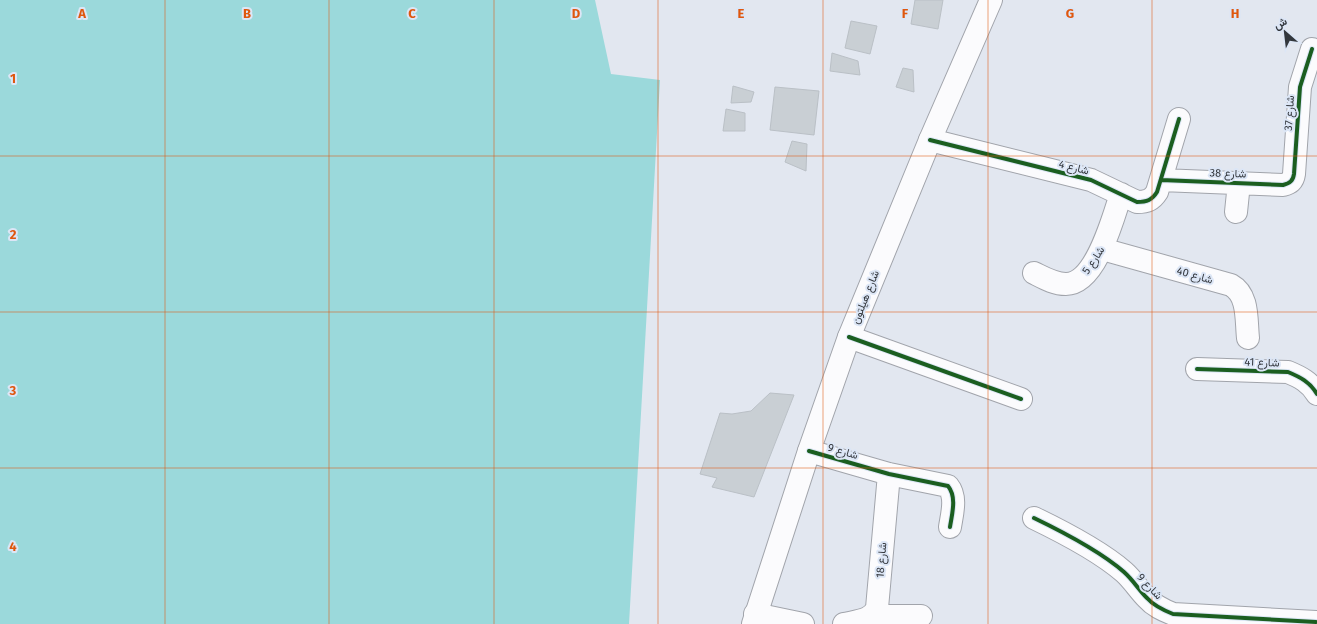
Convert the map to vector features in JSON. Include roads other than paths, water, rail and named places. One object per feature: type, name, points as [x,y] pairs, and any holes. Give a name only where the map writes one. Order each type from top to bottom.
[{"type":"street","name":"شارع هيلتون","points":[[754,619],[809,451],[849,336],[930,140],[991,0]]},
{"type":"street","name":"شارع 37","points":[[1293,180],[1300,87],[1312,49]]},
{"type":"street","name":"شارع 4","points":[[930,140],[1091,180],[1137,202],[1145,202],[1153,198],[1157,192],[1179,119]]},
{"type":"street","name":"شارع 38","points":[[1161,180],[1283,185],[1289,184],[1293,180]]},
{"type":"street","points":[[1236,212],[1239,183]]},
{"type":"street","name":"شارع 5","points":[[1034,273],[1057,283],[1067,284],[1077,281],[1085,274],[1102,249],[1121,194]]},
{"type":"street","name":"شارع 40","points":[[1102,249],[1232,285],[1238,288],[1244,300],[1248,338]]},
{"type":"street","points":[[849,336],[1021,399]]},
{"type":"street","name":"شارع 41","points":[[1197,369],[1288,372],[1302,377],[1313,387],[1317,394]]},
{"type":"street","name":"شارع 9","points":[[809,451],[889,474],[948,486],[952,490],[953,496],[950,527]]},
{"type":"street","name":"شارع 18","points":[[872,616],[877,608],[889,474]]},
{"type":"street","name":"شارع 9","points":[[1034,518],[1055,528],[1110,561],[1124,573],[1147,598],[1159,608],[1173,614],[1316,621]]},
{"type":"street","points":[[844,624],[872,616],[920,616]]},
{"type":"street","points":[[754,619],[803,624]]},
{"type":"water","points":[[0,0],[595,0],[611,74],[660,80],[629,624],[0,624]]}]
